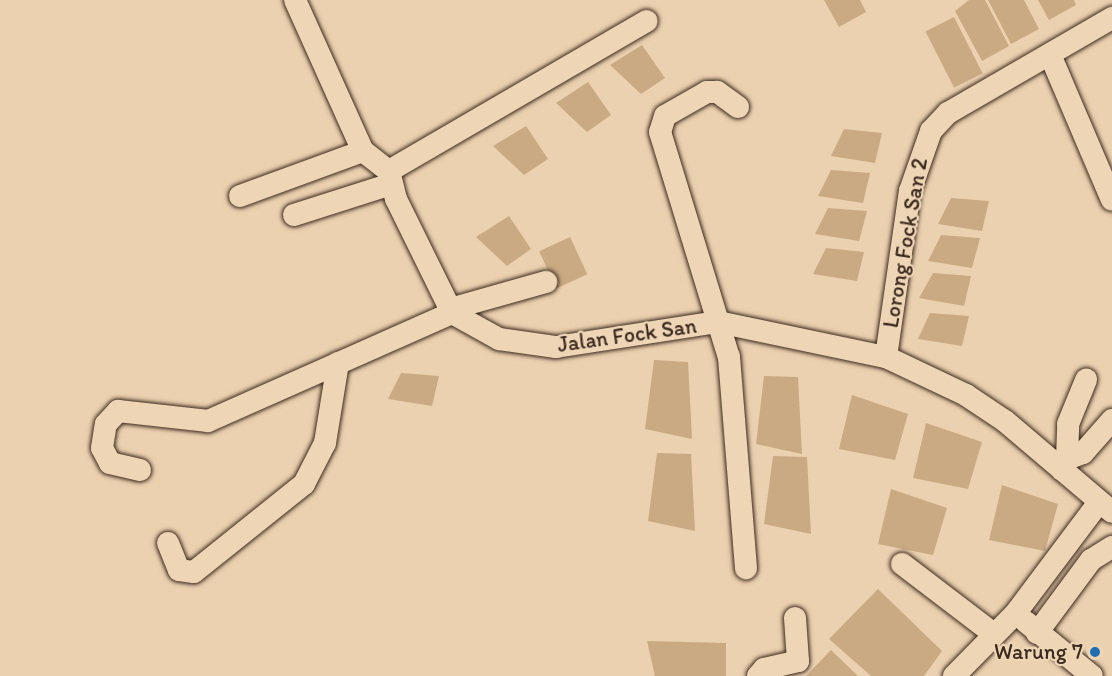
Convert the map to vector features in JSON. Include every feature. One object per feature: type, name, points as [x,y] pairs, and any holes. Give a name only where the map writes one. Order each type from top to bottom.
[{"type":"street","points":[[295,0],[363,152],[390,178],[451,311]]},
{"type":"street","name":"Lorong Fock San 2","points":[[886,357],[922,144],[948,113],[1051,57],[1112,18]]},
{"type":"street","points":[[294,215],[390,178],[647,21]]},
{"type":"street","points":[[1051,57],[1112,200]]},
{"type":"street","points":[[738,107],[717,92],[707,93],[660,122],[729,357],[747,568]]},
{"type":"street","points":[[240,196],[363,152]]},
{"type":"street","points":[[140,470],[110,463],[102,448],[106,424],[118,411],[208,421],[451,311],[546,282]]},
{"type":"street","name":"Jalan Fock San","points":[[451,311],[498,339],[556,347],[718,322],[886,357],[966,395],[1064,466],[1106,507]]},
{"type":"street","points":[[168,543],[179,570],[194,573],[304,484],[325,443],[338,363]]},
{"type":"street","points":[[1064,466],[1068,424],[1086,380]]},
{"type":"street","points":[[1064,466],[1083,453],[1112,420]]},
{"type":"street","points":[[954,676],[1015,614],[1106,507]]},
{"type":"street","points":[[1037,633],[1091,560],[1112,547]]},
{"type":"street","points":[[902,564],[994,634]]},
{"type":"street","points":[[1015,614],[1092,676]]},
{"type":"street","points":[[758,676],[764,669],[798,661],[795,618]]},
{"type":"building","points":[[824,0],[860,0],[866,12],[839,27]]},
{"type":"building","points":[[969,0],[985,0],[1009,46],[982,61],[955,11]]},
{"type":"building","points":[[988,0],[1024,0],[1039,29],[1011,44]]},
{"type":"building","points":[[1038,0],[1074,0],[1076,5],[1049,20]]},
{"type":"building","points":[[954,17],[983,73],[954,88],[925,32]]},
{"type":"building","points":[[642,45],[665,78],[641,94],[610,65]]},
{"type":"building","points":[[588,82],[611,115],[587,132],[556,103]]},
{"type":"building","points":[[526,126],[548,159],[524,175],[493,146]]},
{"type":"building","points":[[844,129],[882,133],[875,163],[831,156]]},
{"type":"building","points":[[831,170],[870,173],[863,203],[818,196]]},
{"type":"building","points":[[951,198],[989,201],[982,231],[938,224]]},
{"type":"building","points":[[828,208],[867,211],[859,241],[815,234]]},
{"type":"building","points":[[509,216],[531,249],[507,266],[476,237]]},
{"type":"building","points":[[941,235],[980,238],[972,268],[928,261]]},
{"type":"building","points":[[570,237],[587,274],[557,289],[539,251]]},
{"type":"building","points":[[826,248],[864,252],[857,281],[813,274]]},
{"type":"building","points":[[933,273],[971,276],[964,306],[919,298]]},
{"type":"building","points":[[930,313],[969,316],[962,346],[918,339]]},
{"type":"building","points":[[654,360],[688,362],[692,439],[645,429]]},
{"type":"building","points":[[401,373],[439,376],[432,406],[388,399]]},
{"type":"building","points":[[764,376],[798,377],[802,454],[756,444]]},
{"type":"building","points":[[852,395],[908,414],[895,460],[839,449]]},
{"type":"building","points":[[926,423],[982,442],[968,489],[913,478]]},
{"type":"building","points":[[657,453],[691,454],[695,531],[648,521]]},
{"type":"building","points":[[773,456],[807,457],[811,534],[764,524]]},
{"type":"building","points":[[1002,485],[1058,504],[1045,551],[989,540]]},
{"type":"building","points":[[891,489],[947,508],[933,555],[878,544]]},
{"type":"building","points":[[878,589],[942,651],[924,676],[871,676],[829,639]]},
{"type":"building","points":[[647,641],[726,643],[726,676],[655,676]]},
{"type":"building","points":[[831,650],[858,676],[806,676]]},
{"type":"place","name":"Warung 7","points":[[1095,652]]}]
